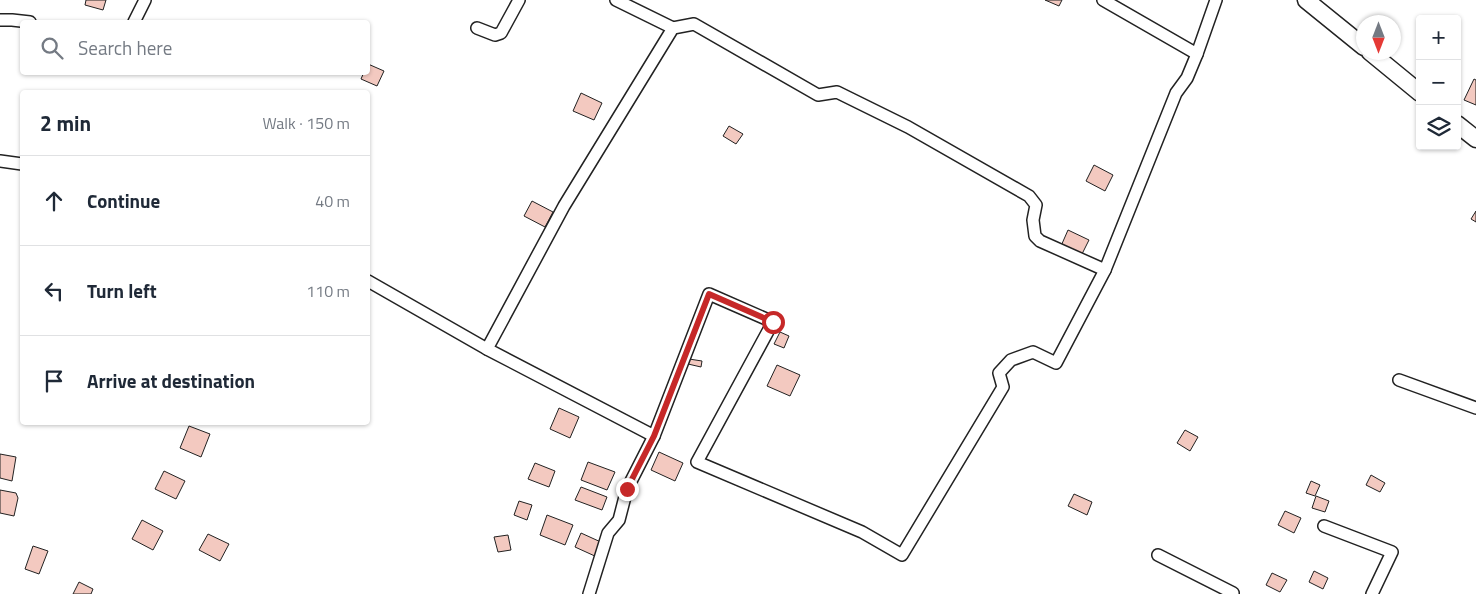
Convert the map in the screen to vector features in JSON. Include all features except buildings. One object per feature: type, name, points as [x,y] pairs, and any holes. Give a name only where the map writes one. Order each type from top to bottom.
[{"type":"main road","points":[[1306,0],[1356,41]]},
{"type":"main road","points":[[1380,60],[1416,90]]},
{"type":"main road","points":[[1461,127],[1476,139]]},
{"type":"street","points":[[135,20],[145,0]]},
{"type":"street","points":[[477,28],[495,35],[501,33],[519,0]]},
{"type":"street","points":[[616,0],[673,28],[694,24],[818,96],[837,92],[908,127],[1029,196],[1036,205],[1033,220],[1035,236],[1040,241],[1105,270]]},
{"type":"street","points":[[1103,0],[1197,54]]},
{"type":"street","points":[[589,594],[608,533],[619,520],[627,489],[654,436],[709,294],[773,322],[697,462],[862,532],[902,554],[1003,386],[999,372],[1011,360],[1033,352],[1056,363],[1105,270],[1176,93],[1187,78],[1197,54],[1216,0]]},
{"type":"street","points":[[0,20],[20,21]]},
{"type":"street","points":[[487,349],[564,206],[673,28]]},
{"type":"street","points":[[0,161],[20,164]]},
{"type":"street","points":[[370,282],[487,349],[654,436]]},
{"type":"street","points":[[1399,380],[1476,408]]},
{"type":"street","points":[[1324,526],[1392,552],[1372,594]]},
{"type":"street","points":[[1158,555],[1233,594]]},
{"type":"route","points":[[627,489],[654,436],[709,294],[773,322]]}]
